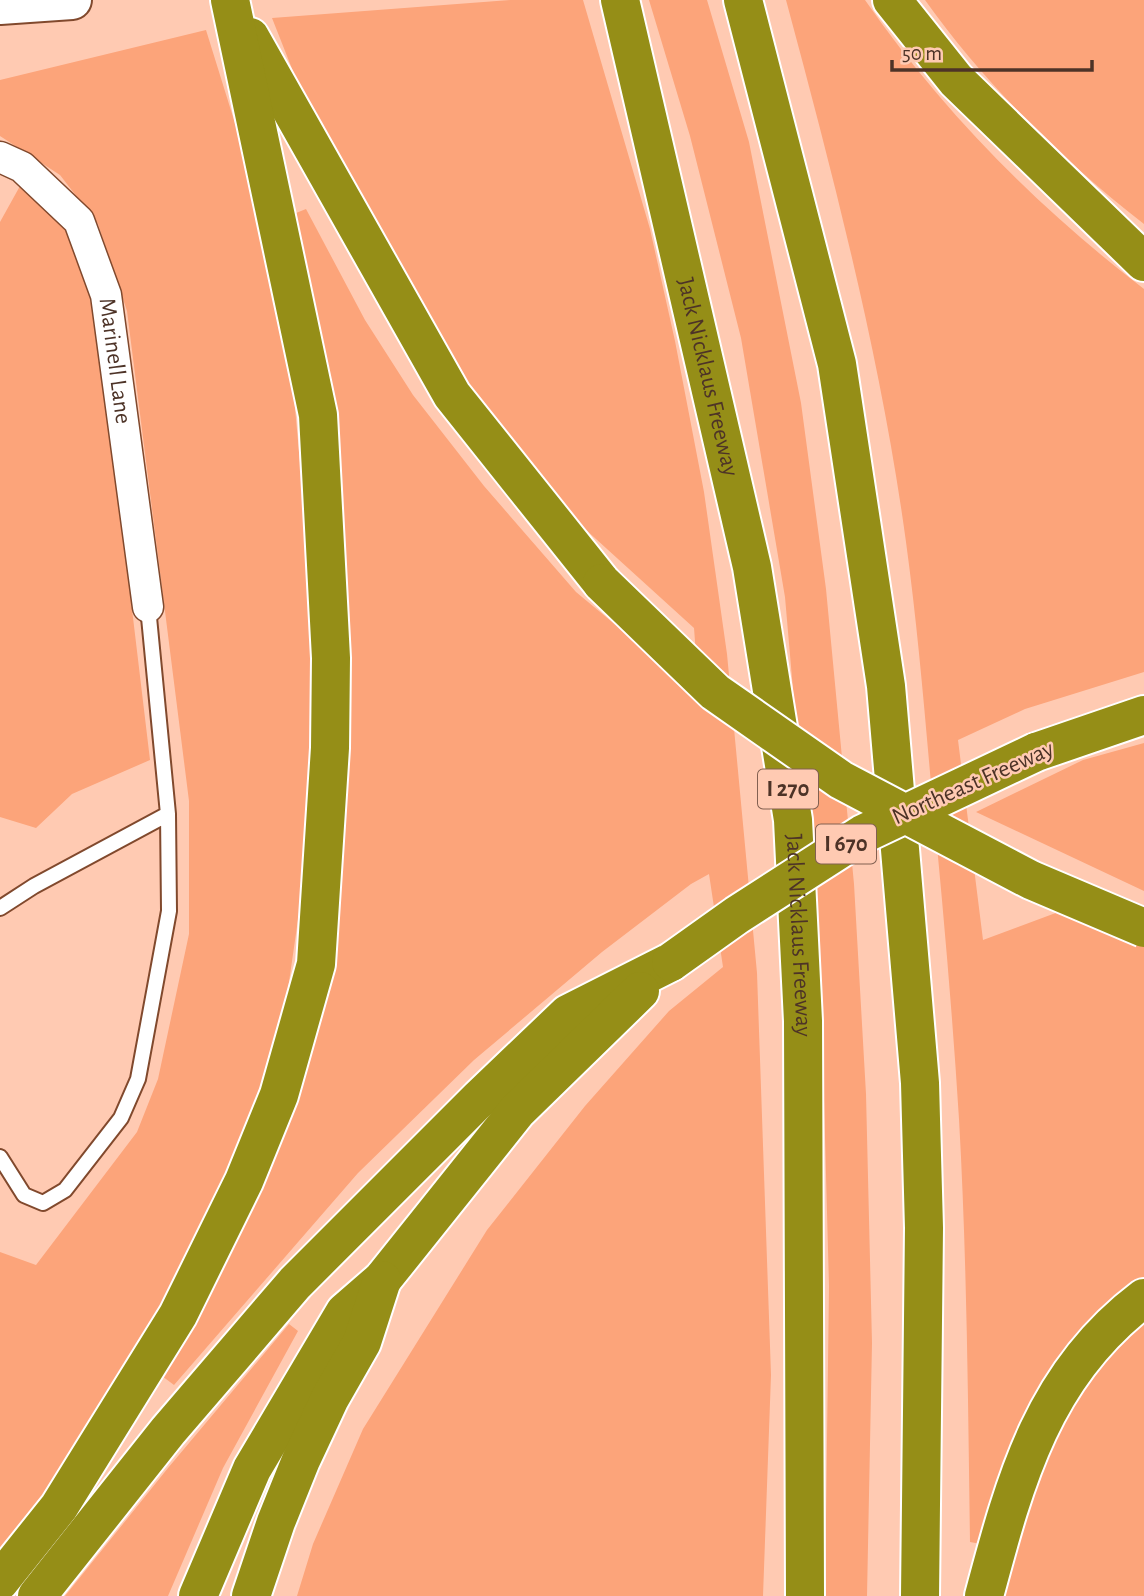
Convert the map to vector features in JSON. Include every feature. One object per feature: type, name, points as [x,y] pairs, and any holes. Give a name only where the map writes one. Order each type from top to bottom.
[{"type":"highway","name":"Jack Nicklaus Freeway","points":[[620,0],[752,567],[793,820],[803,1021],[805,1596]]},
{"type":"highway","points":[[743,0],[837,364],[886,686],[920,1083],[924,1228],[920,1596]]},
{"type":"highway","points":[[892,0],[956,80],[1144,262]]},
{"type":"highway","points":[[231,2],[261,82],[452,395],[602,583],[715,692],[841,780],[1031,880],[1144,928]]},
{"type":"highway","points":[[0,1581],[59,1507],[178,1315],[244,1181],[279,1095],[316,964],[330,748],[331,684],[318,415],[261,82]]},
{"type":"highway","name":"Northeast Freeway","points":[[671,962],[737,915],[863,834],[1036,752],[1144,715]]},
{"type":"highway","points":[[198,1596],[258,1458],[345,1312],[382,1280],[517,1111],[671,962]]},
{"type":"highway","points":[[37,1596],[168,1431],[305,1273],[480,1098],[568,1014],[671,962]]},
{"type":"highway","points":[[251,1596],[301,1460],[330,1398],[362,1342],[382,1280]]},
{"type":"highway","points":[[984,1596],[1016,1484],[1047,1410],[1068,1375],[1093,1343],[1144,1298]]},
{"type":"main road","points":[[0,5],[72,0]]},
{"type":"street","name":"Marinell Lane","points":[[0,157],[22,167],[79,221],[106,295],[148,607]]},
{"type":"lane","points":[[0,1157],[24,1195],[43,1203],[65,1190],[121,1118],[138,1079],[169,911],[168,814],[148,607]]},
{"type":"lane","points":[[0,908],[34,886],[168,814]]},
{"type":"shaded area","points":[[510,0],[583,0],[650,229],[704,492],[727,654],[757,973],[771,1375],[763,1596],[297,1596],[313,1544],[363,1429],[487,1230],[585,1106],[669,1011],[723,967],[709,874],[691,884],[602,952],[474,1060],[358,1173],[174,1385],[162,1376],[208,1300],[248,1210],[318,986],[335,442],[314,303],[296,213],[306,209],[365,320],[413,395],[484,486],[576,592],[699,694],[694,628],[585,529],[489,416],[400,282],[315,127],[272,18]]},
{"type":"shaded area","points":[[649,0],[707,0],[749,142],[801,403],[826,589],[854,884],[866,1094],[872,1343],[867,1596],[825,1596],[829,1286],[822,1025],[785,597],[741,338],[690,136]]},
{"type":"shaded area","points":[[786,0],[865,0],[926,80],[993,155],[1066,225],[1144,289],[1144,672],[1025,709],[958,740],[983,940],[1061,911],[1144,946],[1144,1277],[1128,1287],[981,1544],[970,1542],[959,1119],[943,909],[910,572],[896,473],[870,337]]},
{"type":"shaded area","points":[[925,0],[1144,0],[1144,224],[1084,175],[1027,120],[973,61]]},
{"type":"shaded area","points":[[206,30],[251,175],[291,365],[308,549],[313,718],[306,864],[288,989],[245,1139],[209,1225],[83,1444],[0,1551],[0,1252],[36,1265],[137,1132],[158,1079],[189,934],[189,801],[127,311],[98,224],[60,175],[0,136],[0,80]]},
{"type":"shaded area","points":[[20,186],[52,213],[72,238],[88,282],[150,760],[72,794],[36,828],[0,817],[0,222]]},
{"type":"shaded area","points":[[1144,743],[1144,891],[976,812],[1083,760]]},
{"type":"shaded area","points":[[1144,1318],[1144,1596],[1004,1596],[1049,1445],[1087,1376]]},
{"type":"shaded area","points":[[289,1324],[298,1331],[223,1468],[168,1596],[65,1596],[168,1468]]}]
